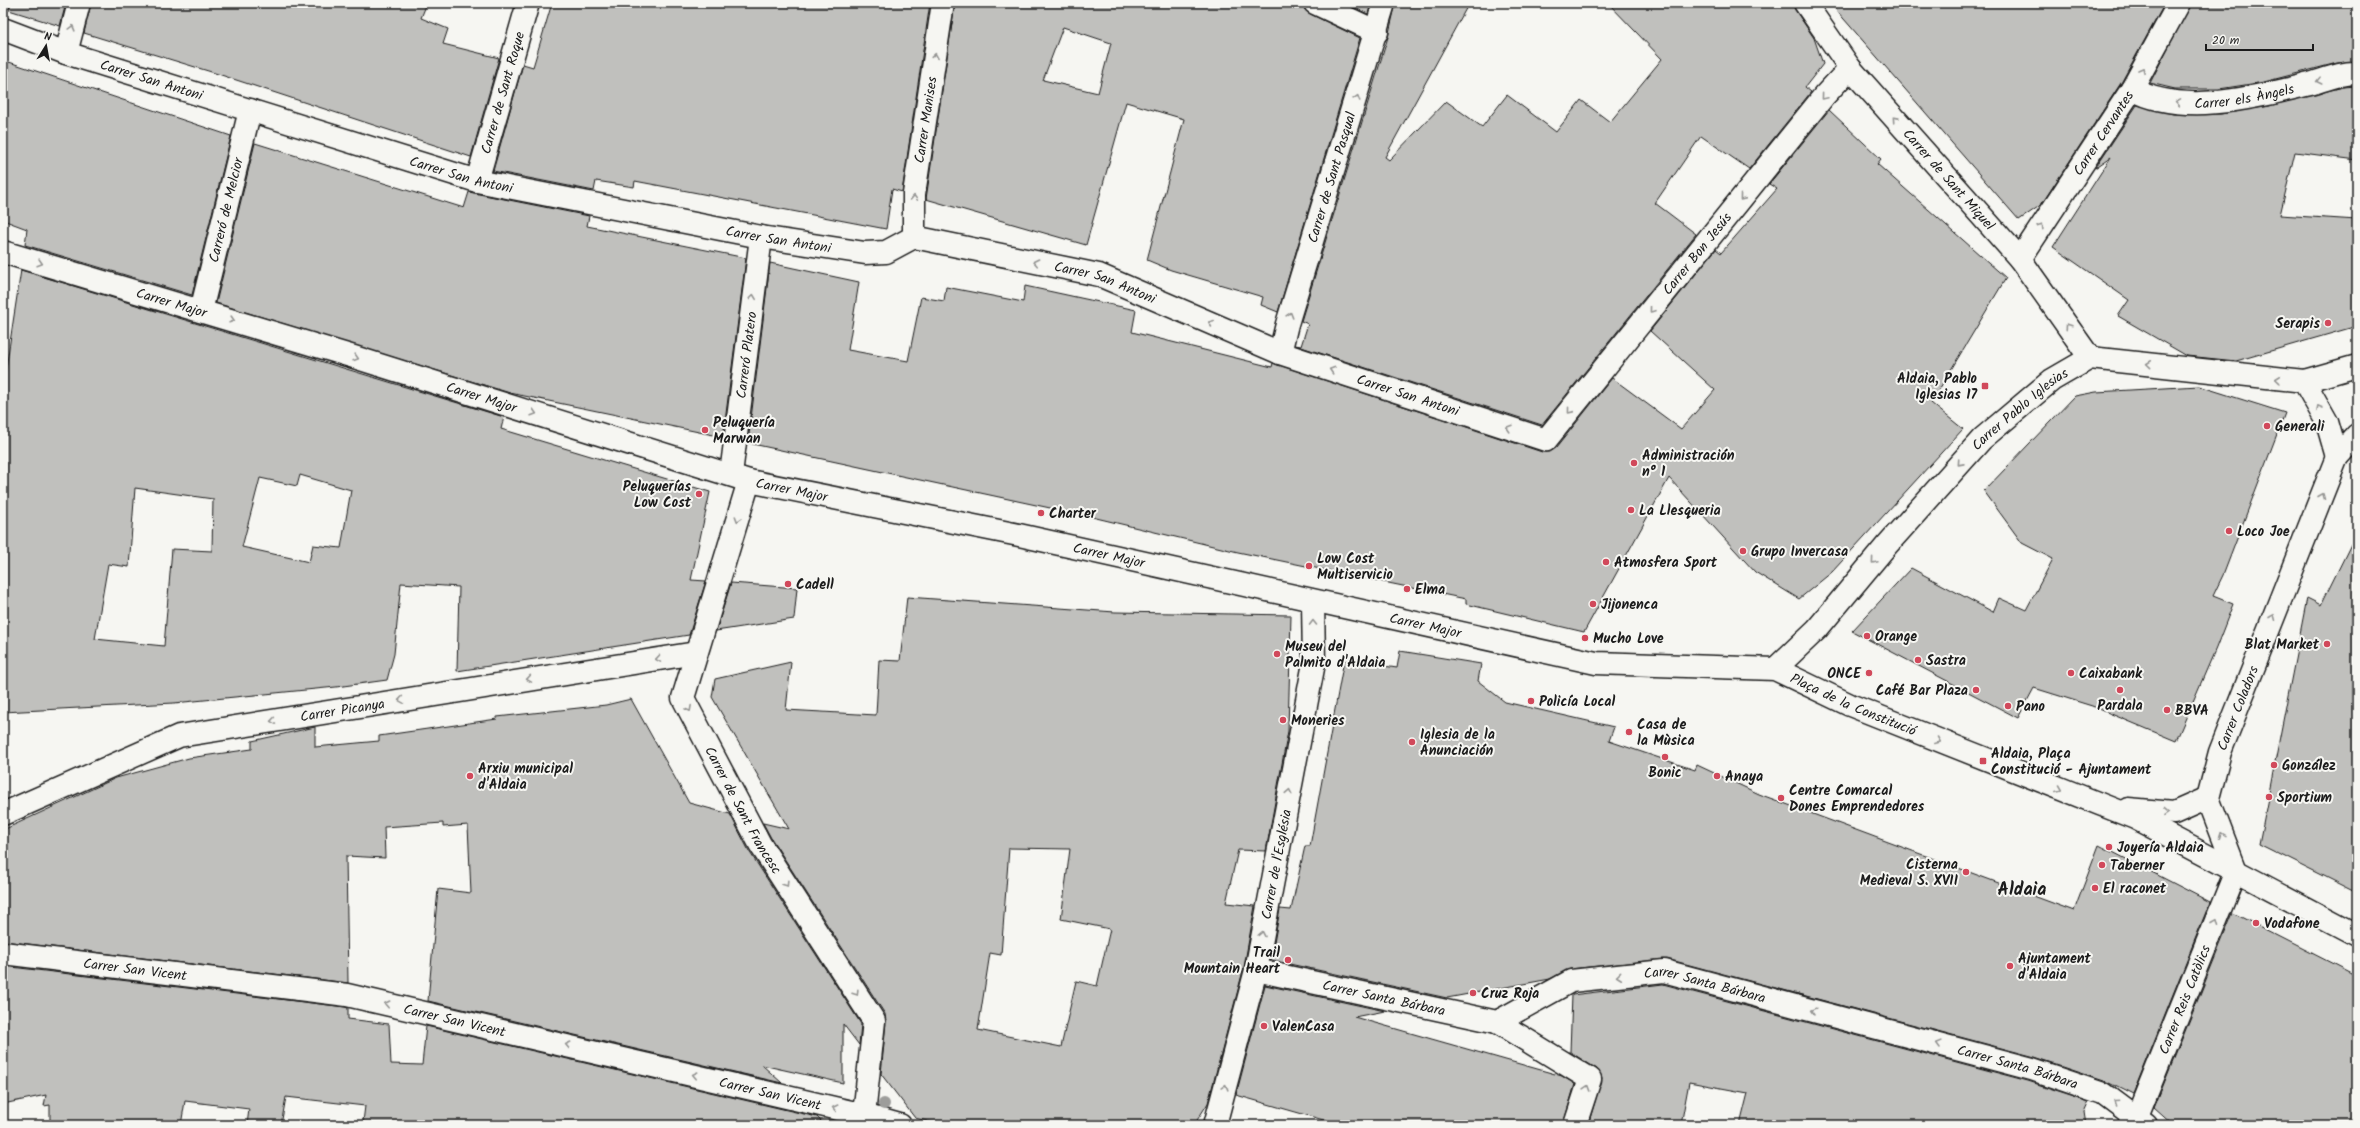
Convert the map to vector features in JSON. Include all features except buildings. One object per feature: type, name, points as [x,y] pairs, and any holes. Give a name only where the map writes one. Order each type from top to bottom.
[{"type":"street","points":[[66,53],[79,3]]},
{"type":"street","name":"Carrer de Sant Roque","points":[[477,181],[528,3]]},
{"type":"street","name":"Carrer Manises","points":[[914,237],[914,194],[943,3]]},
{"type":"street","points":[[1315,3],[1377,32]]},
{"type":"street","name":"Carrer de Sant Pasqual","points":[[1280,353],[1287,324],[1377,32],[1384,3]]},
{"type":"street","name":"Carrer de Sant Miquel","points":[[1805,3],[1850,68],[2020,259],[2090,358]]},
{"type":"street","name":"Carrer Cervantes","points":[[2020,259],[2132,89],[2179,3]]},
{"type":"street","name":"Carrer San Antoni","points":[[3,29],[66,53],[477,181],[761,237],[865,253],[886,252],[914,237],[1099,275],[1280,353],[1546,440]]},
{"type":"street","name":"Carrer Bon Jesús","points":[[1546,440],[1824,96],[1850,68]]},
{"type":"street","name":"Carrer els Àngels","points":[[2132,89],[2143,95],[2190,104],[2253,98],[2357,73]]},
{"type":"street","name":"Carreró de Melcior","points":[[201,311],[250,110]]},
{"type":"street","name":"Carreró Platero","points":[[740,478],[761,237]]},
{"type":"street","name":"Carrer Major","points":[[3,252],[201,311],[740,478],[1019,535],[1596,664]]},
{"type":"street","points":[[2090,358],[2304,381],[2357,366]]},
{"type":"street","name":"Carrer Pablo Iglesias","points":[[1775,668],[1818,629],[1886,545],[1982,439],[2052,380],[2090,358]]},
{"type":"street","points":[[2304,381],[2328,422],[2337,457]]},
{"type":"street","name":"Carrer Coladors","points":[[2208,798],[2225,739],[2337,457],[2357,435]]},
{"type":"street","name":"Carrer de Sant Francesc","points":[[740,478],[696,653],[683,698],[760,844],[874,1021],[864,1120]]},
{"type":"street","name":"Carrer de l'Església","points":[[1215,1125],[1256,970],[1314,664],[1313,600]]},
{"type":"street","name":"Carrer Picanya","points":[[3,814],[179,736],[696,653]]},
{"type":"street","name":"Plaça de la Constitució","points":[[1596,664],[1775,668],[1850,705],[2135,818],[2357,935]]},
{"type":"street","points":[[2208,798],[2236,871]]},
{"type":"street","name":"Plaça de la Constitució","points":[[2100,805],[2147,812],[2174,813],[2208,798]]},
{"type":"street","name":"Carrer Reis Catòlics","points":[[2137,1122],[2236,871]]},
{"type":"street","name":"Carrer San Vicent","points":[[3,953],[347,995],[864,1120],[900,1125]]},
{"type":"street","name":"Carrer Santa Bárbara","points":[[1256,970],[1497,1022],[1571,981],[1664,971],[2032,1069],[2103,1093],[2137,1122]]},
{"type":"street","points":[[1497,1022],[1590,1079],[1575,1125]]},
{"type":"place","name":"Serapis","points":[[2328,323]]},
{"type":"place","name":"Aldaia, Pablo Iglesias 17","points":[[1985,386]]},
{"type":"place","name":"Generali","points":[[2267,426]]},
{"type":"place","name":"Peluquería Marwan","points":[[705,430]]},
{"type":"place","name":"Administración n° 1","points":[[1634,463]]},
{"type":"place","name":"Peluquerías Low Cost","points":[[699,494]]},
{"type":"place","name":"La Llesqueria","points":[[1631,510]]},
{"type":"place","name":"Charter","points":[[1041,513]]},
{"type":"place","name":"Loco Joe","points":[[2229,531]]},
{"type":"place","name":"Grupo Invercasa","points":[[1743,551]]},
{"type":"place","name":"Atmosfera Sport","points":[[1606,562]]},
{"type":"place","name":"Low Cost Multiservicio","points":[[1309,566]]},
{"type":"place","name":"Cadell","points":[[788,584]]},
{"type":"place","name":"Elma","points":[[1407,589]]},
{"type":"place","name":"Jijonenca","points":[[1593,604]]},
{"type":"place","name":"Orange","points":[[1867,636]]},
{"type":"place","name":"Mucho Love","points":[[1585,638]]},
{"type":"place","name":"Blat Market","points":[[2327,644]]},
{"type":"place","name":"Museu del Palmito d'Aldaia","points":[[1277,654]]},
{"type":"place","name":"Sastra","points":[[1918,660]]},
{"type":"place","name":"ONCE","points":[[1869,673]]},
{"type":"place","name":"Caixabank","points":[[2071,673]]},
{"type":"place","name":"Café Bar Plaza","points":[[1976,690]]},
{"type":"place","name":"Pardala","points":[[2120,690]]},
{"type":"place","name":"Policía Local","points":[[1531,701]]},
{"type":"place","name":"Pano","points":[[2008,706]]},
{"type":"place","name":"BBVA","points":[[2167,710]]},
{"type":"place","name":"Moneries","points":[[1283,720]]},
{"type":"place","name":"Casa de la Mùsica","points":[[1629,732]]},
{"type":"place","name":"Iglesia de la Anunciación","points":[[1412,742]]},
{"type":"place","name":"Bonic","points":[[1665,757]]},
{"type":"place","name":"Aldaia, Plaça Constitució - Ajuntament","points":[[1983,761]]},
{"type":"place","name":"González","points":[[2274,765]]},
{"type":"place","name":"Arxiu municipal d'Aldaia","points":[[470,776]]},
{"type":"place","name":"Anaya","points":[[1717,776]]},
{"type":"place","name":"Sportium","points":[[2269,797]]},
{"type":"place","name":"Centre Comarcal Dones Emprendedores","points":[[1781,798]]},
{"type":"place","name":"Joyería Aldaia","points":[[2109,847]]},
{"type":"place","name":"Taberner","points":[[2102,865]]},
{"type":"place","name":"Cisterna Medieval S. XVII","points":[[1966,872]]},
{"type":"place","name":"El raconet","points":[[2095,888]]},
{"type":"place","name":"Vodafone","points":[[2256,923]]},
{"type":"place","name":"Trail Mountain Heart","points":[[1288,960]]},
{"type":"place","name":"Ajuntament d'Aldaia","points":[[2010,966]]},
{"type":"place","name":"Cruz Roja","points":[[1473,993]]},
{"type":"place","name":"ValenCasa","points":[[1264,1026]]},
{"type":"district","name":"Aldaia","points":[[2022,889]]}]
